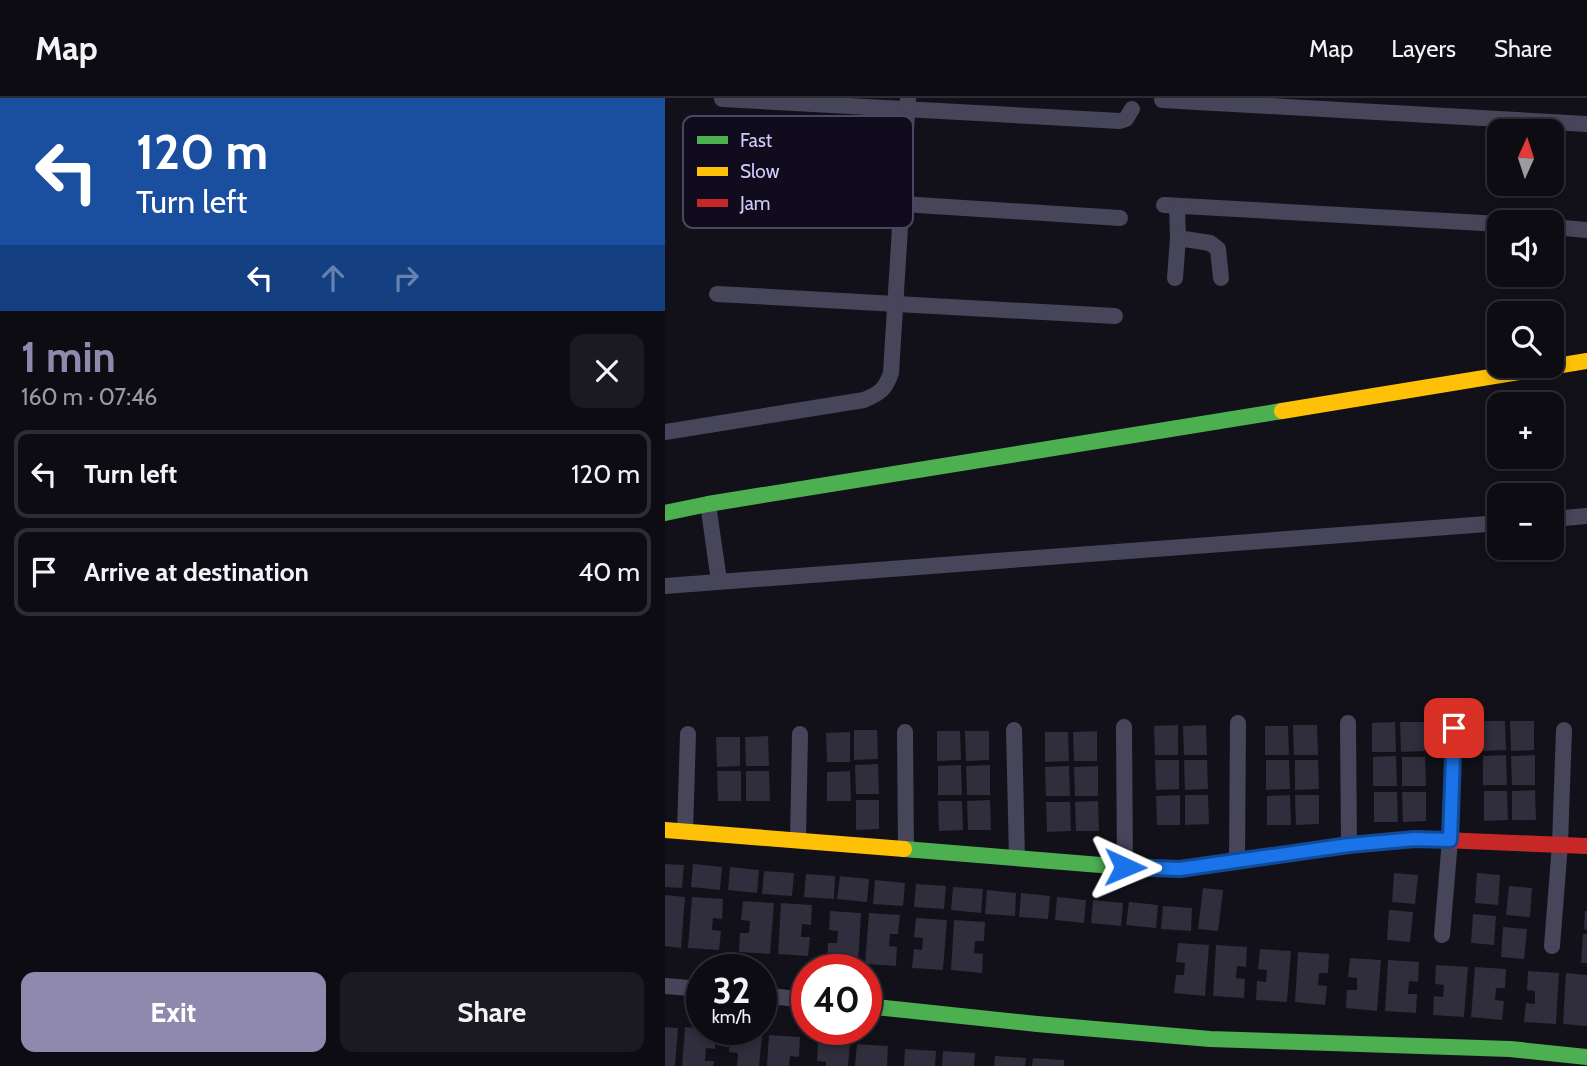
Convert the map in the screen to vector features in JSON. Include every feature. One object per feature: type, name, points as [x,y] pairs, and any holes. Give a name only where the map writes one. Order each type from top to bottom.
[{"type":"street","points":[[722,99],[908,104],[1120,121],[1132,110]]},
{"type":"street","points":[[1162,100],[1587,124]]},
{"type":"street","points":[[913,205],[1121,218]]},
{"type":"street","points":[[1175,278],[1178,238],[1170,205],[1487,223]]},
{"type":"street","points":[[665,432],[865,400],[879,394],[887,385],[891,373],[900,228]]},
{"type":"street","points":[[1564,228],[1587,229]]},
{"type":"street","points":[[1178,238],[1210,243],[1218,249],[1221,278]]},
{"type":"street","points":[[717,294],[1115,316]]},
{"type":"street","points":[[665,513],[1587,361]]},
{"type":"street","points":[[708,504],[719,581]]},
{"type":"street","points":[[1564,518],[1587,516]]},
{"type":"street","points":[[665,586],[1487,524]]},
{"type":"street","points":[[1237,860],[1238,723]]},
{"type":"street","points":[[1348,723],[1349,845]]},
{"type":"street","points":[[1124,727],[1125,867]]},
{"type":"street","points":[[1441,935],[1450,840],[1454,728]]},
{"type":"street","points":[[1014,730],[1017,858]]},
{"type":"street","points":[[1552,946],[1565,730]]},
{"type":"street","points":[[905,732],[907,849]]},
{"type":"street","points":[[685,831],[688,734]]},
{"type":"street","points":[[798,840],[800,734]]},
{"type":"street","points":[[665,830],[1125,867],[1180,869],[1349,845],[1415,839],[1587,846]]},
{"type":"street","points":[[665,986],[686,988]]},
{"type":"street","points":[[882,1008],[1210,1039],[1510,1049],[1587,1057]]},
{"type":"building","points":[[1482,721],[1505,721],[1506,750],[1482,751]]},
{"type":"building","points":[[1510,721],[1534,721],[1534,750],[1511,751]]},
{"type":"building","points":[[1395,722],[1396,752],[1372,752],[1372,723]]},
{"type":"building","points":[[1400,722],[1424,722],[1425,751],[1401,752]]},
{"type":"building","points":[[1178,725],[1178,755],[1155,755],[1154,726]]},
{"type":"building","points":[[1206,725],[1207,755],[1184,755],[1183,726]]},
{"type":"building","points":[[1293,725],[1317,725],[1318,755],[1294,755]]},
{"type":"building","points":[[1265,726],[1288,726],[1289,755],[1265,755]]},
{"type":"building","points":[[854,730],[877,730],[878,759],[854,760]]},
{"type":"building","points":[[937,731],[960,731],[961,760],[937,761]]},
{"type":"building","points":[[965,731],[989,731],[989,760],[966,761]]},
{"type":"building","points":[[1097,731],[1097,761],[1074,761],[1073,732]]},
{"type":"building","points":[[850,732],[850,762],[827,762],[826,733]]},
{"type":"building","points":[[1045,732],[1068,732],[1069,761],[1045,762]]},
{"type":"building","points":[[768,736],[769,766],[746,766],[745,737]]},
{"type":"building","points":[[716,737],[740,737],[740,766],[717,767]]},
{"type":"building","points":[[1506,755],[1507,785],[1483,785],[1483,756]]},
{"type":"building","points":[[1535,755],[1535,785],[1512,785],[1511,756]]},
{"type":"building","points":[[1396,756],[1397,786],[1373,786],[1373,757]]},
{"type":"building","points":[[1402,757],[1425,757],[1426,786],[1402,786]]},
{"type":"building","points":[[1155,760],[1179,760],[1179,789],[1156,790]]},
{"type":"building","points":[[1184,760],[1207,760],[1208,789],[1185,790]]},
{"type":"building","points":[[1266,760],[1289,760],[1290,789],[1266,790]]},
{"type":"building","points":[[1295,760],[1318,760],[1319,789],[1295,790]]},
{"type":"building","points":[[878,764],[879,794],[856,794],[855,765]]},
{"type":"building","points":[[961,765],[962,795],[938,795],[938,766]]},
{"type":"building","points":[[990,765],[990,795],[967,795],[966,766]]},
{"type":"building","points":[[1069,766],[1070,796],[1046,796],[1045,767]]},
{"type":"building","points":[[1098,766],[1098,796],[1075,796],[1074,767]]},
{"type":"building","points":[[717,771],[741,771],[741,801],[718,801]]},
{"type":"building","points":[[746,771],[769,771],[770,801],[746,801]]},
{"type":"building","points":[[850,771],[851,801],[827,801],[827,772]]},
{"type":"building","points":[[1535,790],[1536,820],[1512,820],[1512,791]]},
{"type":"building","points":[[1484,791],[1507,791],[1508,820],[1484,821]]},
{"type":"building","points":[[1374,792],[1397,792],[1398,822],[1374,822]]},
{"type":"building","points":[[1402,792],[1426,792],[1426,821],[1403,822]]},
{"type":"building","points":[[1180,795],[1180,825],[1157,825],[1156,796]]},
{"type":"building","points":[[1185,795],[1208,795],[1209,824],[1185,825]]},
{"type":"building","points":[[1290,795],[1291,825],[1267,825],[1267,796]]},
{"type":"building","points":[[1295,795],[1319,795],[1319,824],[1296,825]]},
{"type":"building","points":[[856,800],[879,800],[879,829],[856,830]]},
{"type":"building","points":[[990,800],[991,830],[968,830],[967,801]]},
{"type":"building","points":[[938,801],[962,801],[963,830],[939,831]]},
{"type":"building","points":[[1098,801],[1099,831],[1076,831],[1075,802]]},
{"type":"building","points":[[1046,802],[1070,802],[1071,831],[1047,832]]},
{"type":"building","points":[[665,864],[684,865],[682,888],[665,887]]},
{"type":"building","points":[[693,864],[722,867],[720,890],[691,887]]},
{"type":"building","points":[[730,867],[759,870],[757,893],[728,890]]},
{"type":"building","points":[[764,871],[794,873],[792,896],[762,894]]},
{"type":"building","points":[[1394,873],[1418,875],[1415,904],[1392,902]]},
{"type":"building","points":[[1477,873],[1500,875],[1498,905],[1475,903]]},
{"type":"building","points":[[806,874],[835,876],[834,899],[804,897]]},
{"type":"building","points":[[840,876],[869,879],[867,902],[837,899]]},
{"type":"building","points":[[875,880],[905,883],[903,906],[873,904]]},
{"type":"building","points":[[916,884],[946,886],[944,909],[914,907]]},
{"type":"building","points":[[1509,886],[1532,888],[1530,917],[1506,915]]},
{"type":"building","points":[[953,887],[983,889],[981,913],[951,910]]},
{"type":"building","points":[[1203,888],[1223,890],[1218,931],[1198,929]]},
{"type":"building","points":[[987,890],[1016,893],[1015,916],[985,914]]},
{"type":"building","points":[[1021,893],[1050,896],[1048,919],[1019,917]]},
{"type":"building","points":[[665,895],[685,897],[681,948],[665,946]]},
{"type":"building","points":[[692,897],[723,899],[722,919],[713,918],[712,930],[721,931],[719,950],[688,948]]},
{"type":"building","points":[[1057,897],[1086,900],[1084,923],[1055,920]]},
{"type":"building","points":[[1093,900],[1123,903],[1121,926],[1091,923]]},
{"type":"building","points":[[743,901],[774,903],[770,954],[739,952],[740,933],[749,933],[750,921],[741,920]]},
{"type":"building","points":[[1129,902],[1158,905],[1156,928],[1126,925]]},
{"type":"building","points":[[781,903],[812,905],[811,925],[802,924],[801,937],[810,937],[808,954],[778,954]]},
{"type":"building","points":[[1163,906],[1192,908],[1191,931],[1161,929]]},
{"type":"building","points":[[1389,910],[1413,912],[1410,942],[1387,940]]},
{"type":"building","points":[[830,911],[861,913],[859,954],[827,954],[828,943],[837,943],[838,931],[829,930]]},
{"type":"building","points":[[1587,911],[1587,930],[1584,929]]},
{"type":"building","points":[[869,913],[900,915],[898,934],[890,934],[889,946],[897,947],[896,966],[882,965],[882,954],[866,954]]},
{"type":"building","points":[[1473,914],[1496,916],[1494,945],[1471,943]]},
{"type":"building","points":[[916,918],[947,920],[943,970],[912,968],[914,949],[922,950],[923,938],[914,937]]},
{"type":"building","points":[[954,920],[985,922],[984,941],[975,941],[974,953],[983,954],[982,973],[951,970]]},
{"type":"building","points":[[1503,927],[1527,929],[1524,959],[1501,957]]},
{"type":"building","points":[[1583,934],[1587,934],[1587,963],[1581,963]]},
{"type":"building","points":[[1178,943],[1209,945],[1205,996],[1174,993],[1176,975],[1184,975],[1185,963],[1176,962]]},
{"type":"building","points":[[1216,945],[1247,947],[1246,967],[1237,966],[1236,978],[1245,979],[1244,998],[1213,996]]},
{"type":"building","points":[[1260,949],[1291,951],[1287,1002],[1256,1000],[1257,981],[1266,982],[1267,970],[1258,969]]},
{"type":"building","points":[[1298,952],[1329,954],[1328,973],[1319,973],[1318,985],[1327,986],[1325,1005],[1295,1002]]},
{"type":"building","points":[[1350,958],[1381,960],[1377,1011],[1346,1008],[1347,990],[1357,990],[1357,978],[1348,977]]},
{"type":"building","points":[[1388,960],[1419,962],[1418,982],[1409,981],[1408,994],[1417,994],[1416,1013],[1385,1011]]},
{"type":"building","points":[[1436,965],[1468,967],[1464,1017],[1433,1015],[1434,996],[1443,997],[1444,985],[1435,984]]},
{"type":"building","points":[[1475,967],[1506,969],[1505,988],[1496,988],[1495,1000],[1504,1001],[1502,1020],[1471,1017]]},
{"type":"building","points":[[1528,971],[1559,973],[1556,1024],[1524,1022],[1526,1003],[1535,1004],[1535,991],[1527,990]]},
{"type":"building","points":[[1566,973],[1587,975],[1587,1026],[1563,1024]]},
{"type":"building","points":[[665,1027],[678,1028],[675,1066],[665,1066]]},
{"type":"building","points":[[685,1027],[686,1045],[715,1045],[715,1049],[706,1048],[705,1061],[714,1061],[713,1066],[682,1066]]},
{"type":"building","points":[[777,1036],[791,1036],[791,1045],[800,1045],[799,1057],[790,1056],[789,1066],[767,1066],[768,1045],[777,1045]]},
{"type":"building","points":[[729,1045],[761,1045],[759,1066],[737,1066],[738,1053],[729,1052]]},
{"type":"building","points":[[818,1045],[850,1045],[848,1066],[826,1066],[826,1062],[817,1061]]},
{"type":"building","points":[[857,1045],[888,1046],[887,1066],[855,1066]]},
{"type":"building","points":[[905,1049],[936,1051],[935,1066],[904,1066]]},
{"type":"building","points":[[943,1051],[975,1053],[974,1066],[942,1066]]},
{"type":"building","points":[[995,1056],[1026,1058],[1025,1066],[994,1066]]},
{"type":"building","points":[[1033,1058],[1064,1060],[1064,1066],[1032,1066]]},
{"type":"traffic: fast","points":[[665,513],[1282,411]]},
{"type":"traffic: fast","points":[[904,849],[1180,869],[1349,845],[1415,839],[1443,840]]},
{"type":"traffic: fast","points":[[882,1008],[1210,1039],[1510,1049],[1587,1057]]},
{"type":"traffic: slow","points":[[1282,411],[1587,361]]},
{"type":"traffic: slow","points":[[665,830],[904,849]]},
{"type":"traffic: jam","points":[[1443,840],[1587,846]]},
{"type":"route","points":[[1125,867],[1180,869],[1349,845],[1415,839],[1450,840],[1454,728]]}]
